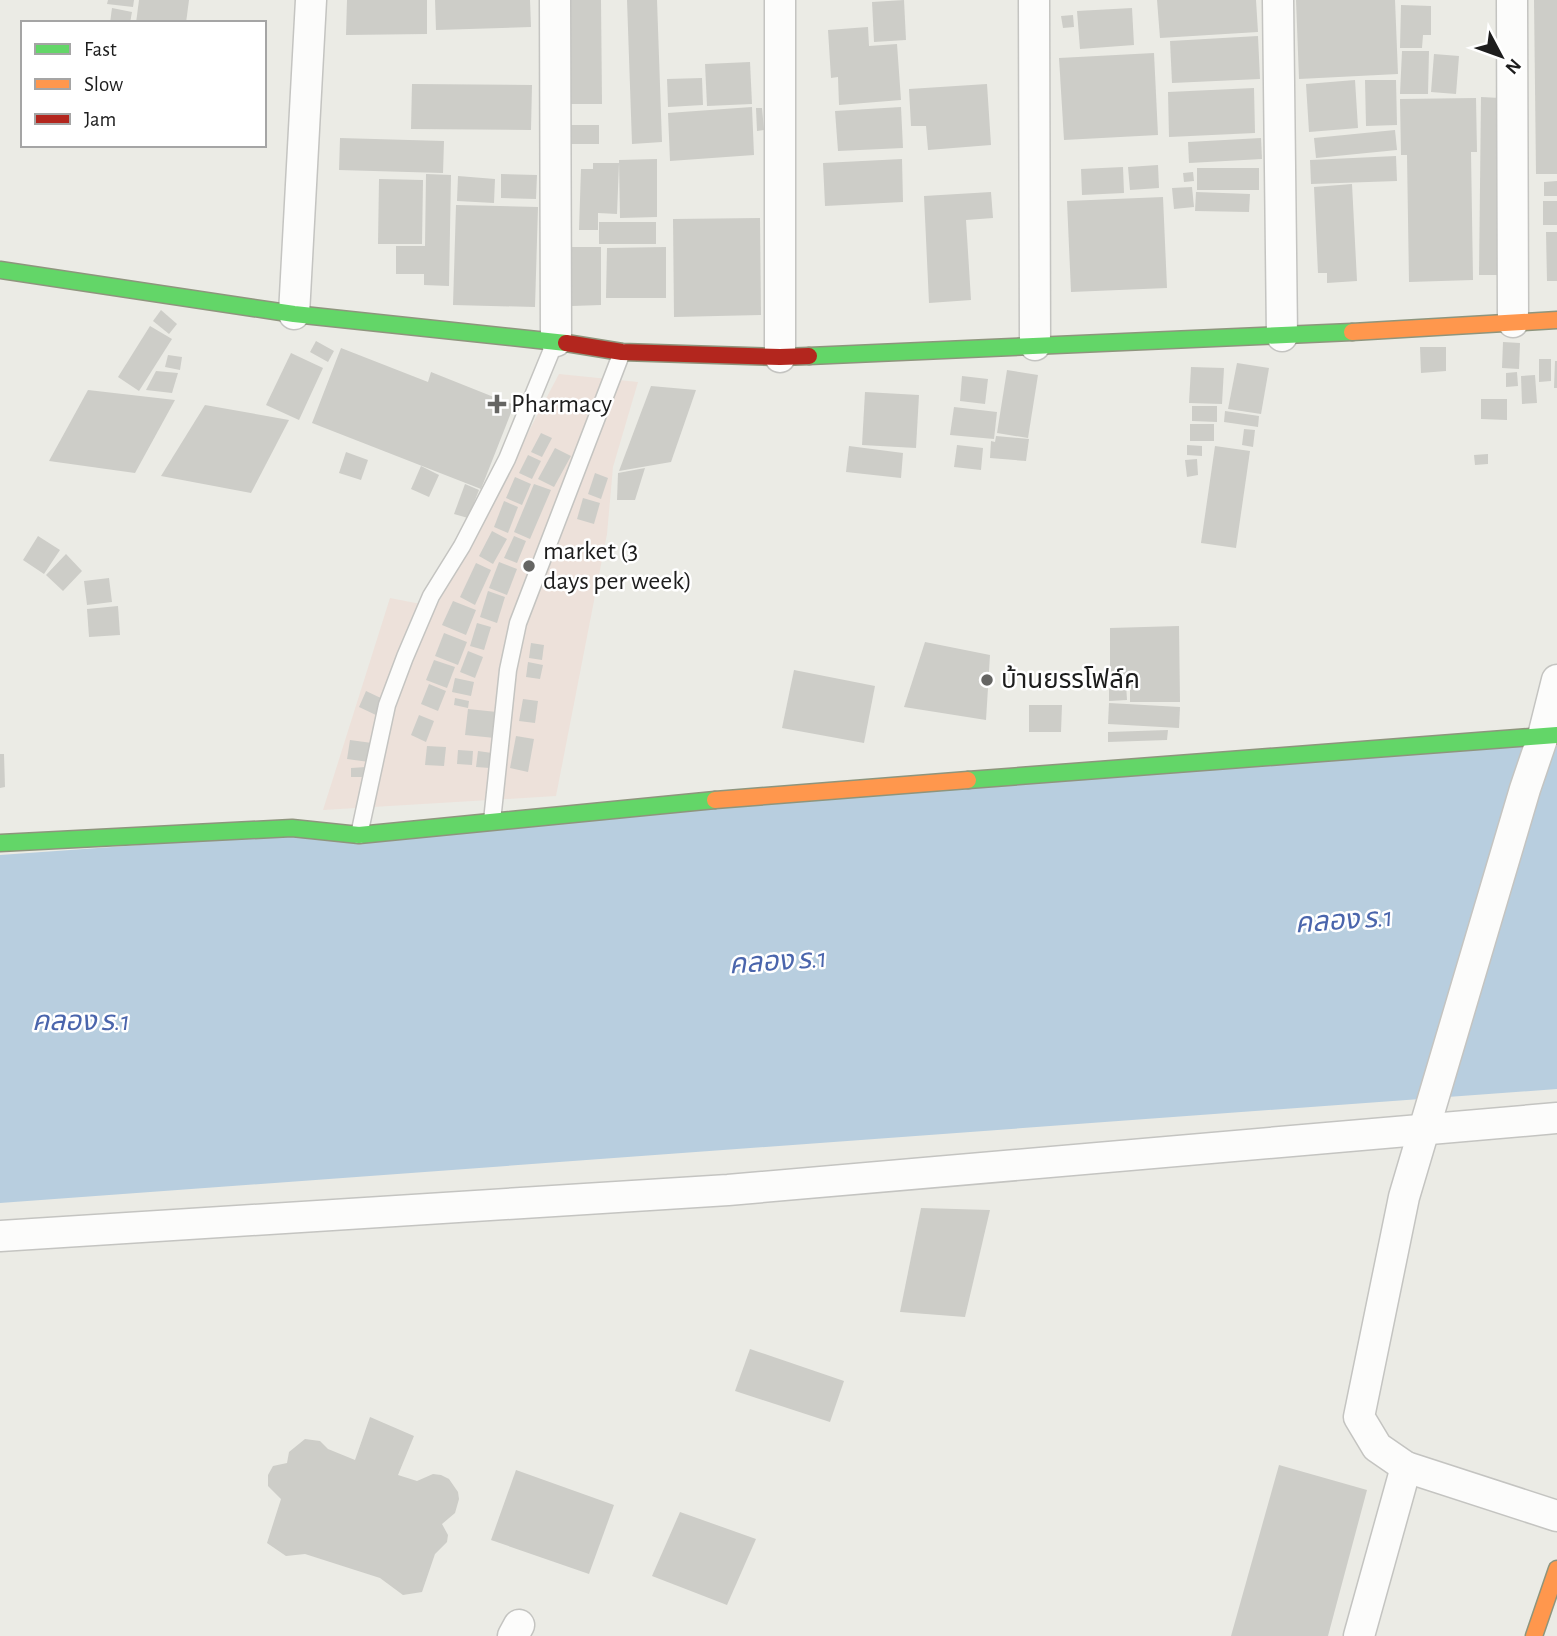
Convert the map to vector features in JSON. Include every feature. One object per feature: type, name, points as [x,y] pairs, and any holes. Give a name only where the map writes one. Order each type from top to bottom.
[{"type":"street","points":[[294,314],[311,0]]},
{"type":"street","points":[[555,0],[556,341]]},
{"type":"street","points":[[780,0],[780,357]]},
{"type":"street","points":[[1034,0],[1035,345]]},
{"type":"street","points":[[1278,0],[1282,336]]},
{"type":"street","points":[[1512,0],[1513,322]]},
{"type":"street","points":[[0,270],[294,314],[556,341],[622,352],[780,357],[1282,336],[1557,320]]},
{"type":"street","points":[[1557,680],[1550,736],[1525,789],[1404,1197],[1359,1417],[1377,1447],[1406,1467],[1557,1516]]},
{"type":"street","points":[[0,843],[292,828],[359,835],[710,800],[1550,736]]},
{"type":"street","points":[[0,1236],[728,1190],[1557,1118]]},
{"type":"street","points":[[1360,1636],[1406,1467]]},
{"type":"street","points":[[1534,1636],[1557,1569]]},
{"type":"lane","points":[[359,835],[387,705],[405,657],[431,596],[462,545],[507,459],[556,341]]},
{"type":"lane","points":[[492,821],[508,670],[518,623],[622,352]]},
{"type":"shaded area","name":"market (3 days per week)","points":[[559,374],[638,382],[613,467],[607,534],[556,796],[323,810],[390,598],[436,607]]},
{"type":"water","name":"คลอง ร.1","points":[[1557,744],[1557,1089],[0,1203],[0,855]]},
{"type":"building","points":[[108,0],[134,0],[133,7],[107,4]]},
{"type":"building","points":[[139,0],[189,0],[186,21],[136,21]]},
{"type":"building","points":[[347,0],[427,0],[427,34],[346,35]]},
{"type":"building","points":[[435,0],[530,0],[531,27],[436,30]]},
{"type":"building","points":[[563,0],[601,0],[602,104],[565,104]]},
{"type":"building","points":[[627,0],[657,0],[662,142],[632,144]]},
{"type":"building","points":[[904,0],[906,40],[874,42],[872,2]]},
{"type":"building","points":[[1157,0],[1256,0],[1258,32],[1160,38]]},
{"type":"building","points":[[1296,0],[1395,0],[1398,74],[1299,79]]},
{"type":"building","points":[[1534,0],[1557,0],[1557,174],[1536,174]]},
{"type":"building","points":[[1401,5],[1431,6],[1431,35],[1423,35],[1422,48],[1400,48]]},
{"type":"building","points":[[112,8],[132,12],[130,21],[110,21]]},
{"type":"building","points":[[1132,8],[1134,45],[1080,49],[1077,11]]},
{"type":"building","points":[[1073,15],[1074,27],[1063,28],[1061,16]]},
{"type":"building","points":[[868,27],[869,46],[897,44],[901,100],[839,105],[838,77],[831,78],[828,30]]},
{"type":"building","points":[[1258,36],[1260,79],[1172,83],[1170,41]]},
{"type":"building","points":[[1402,51],[1429,51],[1428,94],[1400,94]]},
{"type":"building","points":[[1154,53],[1158,135],[1064,140],[1059,58]]},
{"type":"building","points":[[1434,54],[1459,56],[1456,94],[1431,92]]},
{"type":"building","points":[[750,62],[752,104],[707,106],[705,64]]},
{"type":"building","points":[[702,78],[703,105],[668,107],[667,79]]},
{"type":"building","points":[[1355,80],[1358,128],[1309,132],[1306,84]]},
{"type":"building","points":[[1365,80],[1396,80],[1397,125],[1366,126]]},
{"type":"building","points":[[412,84],[532,85],[531,130],[411,129]]},
{"type":"building","points":[[987,84],[991,145],[928,150],[926,126],[911,126],[909,89]]},
{"type":"building","points":[[1254,88],[1255,133],[1169,137],[1168,92]]},
{"type":"building","points":[[1481,97],[1500,98],[1498,275],[1479,275]]},
{"type":"building","points":[[1476,98],[1477,152],[1471,152],[1473,280],[1409,282],[1407,155],[1401,155],[1400,99]]},
{"type":"building","points":[[752,107],[754,155],[670,161],[668,113]]},
{"type":"building","points":[[901,107],[903,148],[838,151],[835,111]]},
{"type":"building","points":[[756,108],[762,108],[764,130],[757,131]]},
{"type":"building","points":[[571,125],[599,125],[599,144],[571,144]]},
{"type":"building","points":[[1395,130],[1397,150],[1316,158],[1314,138]]},
{"type":"building","points":[[340,138],[444,141],[443,173],[339,170]]},
{"type":"building","points":[[1261,138],[1262,159],[1189,163],[1188,142]]},
{"type":"building","points":[[1396,156],[1397,181],[1311,184],[1310,160]]},
{"type":"building","points":[[657,159],[657,217],[620,218],[619,160]]},
{"type":"building","points":[[902,159],[903,202],[825,206],[823,163]]},
{"type":"building","points":[[593,163],[619,163],[617,214],[598,213],[598,230],[579,230],[581,169],[593,169]]},
{"type":"building","points":[[1158,165],[1159,188],[1130,190],[1128,167]]},
{"type":"building","points":[[1123,167],[1124,193],[1082,195],[1081,169]]},
{"type":"building","points":[[1197,168],[1259,168],[1259,190],[1197,190]]},
{"type":"building","points":[[1193,172],[1194,181],[1184,182],[1183,173]]},
{"type":"building","points":[[426,174],[451,175],[449,286],[424,285],[424,274],[396,274],[396,246],[425,246]]},
{"type":"building","points":[[501,174],[537,175],[536,199],[501,198]]},
{"type":"building","points":[[458,176],[495,179],[494,203],[457,201]]},
{"type":"building","points":[[379,179],[423,180],[422,244],[378,244]]},
{"type":"building","points":[[1557,181],[1557,196],[1544,196],[1544,182]]},
{"type":"building","points":[[1352,184],[1357,281],[1327,283],[1327,273],[1318,273],[1314,187]]},
{"type":"building","points":[[1192,187],[1194,207],[1174,209],[1172,188]]},
{"type":"building","points":[[991,192],[993,218],[966,220],[971,300],[929,303],[924,196]]},
{"type":"building","points":[[1196,192],[1250,194],[1249,212],[1195,211]]},
{"type":"building","points":[[1163,197],[1167,288],[1071,292],[1067,201]]},
{"type":"building","points":[[1543,201],[1557,201],[1557,225],[1543,225]]},
{"type":"building","points":[[456,205],[538,207],[535,307],[453,305]]},
{"type":"building","points":[[760,218],[761,315],[674,317],[673,219]]},
{"type":"building","points":[[599,222],[656,222],[656,244],[599,244]]},
{"type":"building","points":[[1546,232],[1557,232],[1557,281],[1547,281]]},
{"type":"building","points":[[572,247],[601,247],[601,305],[572,306]]},
{"type":"building","points":[[666,247],[666,298],[606,298],[607,248]]},
{"type":"building","points":[[161,310],[177,324],[169,334],[153,321]]},
{"type":"building","points":[[150,326],[172,339],[139,391],[118,377]]},
{"type":"building","points":[[316,341],[334,351],[328,362],[310,352]]},
{"type":"building","points":[[1503,342],[1520,343],[1519,369],[1502,368]]},
{"type":"building","points":[[1420,347],[1446,347],[1446,371],[1421,373]]},
{"type":"building","points":[[341,348],[428,382],[431,372],[514,405],[481,489],[312,423]]},
{"type":"building","points":[[291,353],[323,368],[299,420],[266,405]]},
{"type":"building","points":[[168,355],[182,357],[180,370],[165,367]]},
{"type":"building","points":[[1539,359],[1551,359],[1551,381],[1539,382]]},
{"type":"building","points":[[1557,361],[1557,388],[1554,388]]},
{"type":"building","points":[[1237,363],[1269,368],[1261,414],[1228,409]]},
{"type":"building","points":[[1191,367],[1224,368],[1222,404],[1189,403]]},
{"type":"building","points":[[1007,370],[1038,375],[1028,438],[997,433]]},
{"type":"building","points":[[156,371],[178,373],[172,393],[146,390]]},
{"type":"building","points":[[1517,372],[1518,386],[1506,387],[1506,373]]},
{"type":"building","points":[[1535,375],[1537,403],[1522,404],[1521,376]]},
{"type":"building","points":[[962,376],[988,379],[985,404],[960,401]]},
{"type":"building","points":[[651,386],[696,390],[671,462],[619,471]]},
{"type":"building","points":[[88,390],[175,400],[135,473],[49,461]]},
{"type":"building","points":[[865,392],[919,395],[916,448],[862,445]]},
{"type":"building","points":[[1481,399],[1507,399],[1507,420],[1481,419]]},
{"type":"building","points":[[205,405],[289,420],[251,493],[161,476]]},
{"type":"building","points":[[1192,406],[1217,406],[1217,422],[1192,421]]},
{"type":"building","points":[[954,407],[997,412],[994,439],[950,435]]},
{"type":"building","points":[[1225,411],[1259,416],[1258,427],[1224,422]]},
{"type":"building","points":[[1190,424],[1214,424],[1214,441],[1190,441]]},
{"type":"building","points":[[1244,429],[1255,430],[1253,447],[1242,445]]},
{"type":"building","points":[[541,433],[552,438],[542,457],[531,452]]},
{"type":"building","points":[[996,436],[1029,439],[1026,461],[990,458],[991,441],[995,442]]},
{"type":"building","points":[[957,445],[983,448],[981,470],[954,467]]},
{"type":"building","points":[[1187,445],[1202,446],[1202,456],[1187,455]]},
{"type":"building","points":[[849,446],[903,453],[901,478],[846,472]]},
{"type":"building","points":[[1215,446],[1250,451],[1236,548],[1201,543]]},
{"type":"building","points":[[555,448],[571,456],[554,487],[538,479]]},
{"type":"building","points":[[346,452],[368,460],[361,480],[339,473]]},
{"type":"building","points":[[1488,454],[1488,464],[1475,465],[1474,455]]},
{"type":"building","points":[[528,455],[541,461],[532,479],[519,473]]},
{"type":"building","points":[[1197,459],[1198,475],[1187,477],[1185,460]]},
{"type":"building","points":[[421,466],[439,475],[429,497],[411,489]]},
{"type":"building","points":[[645,468],[635,500],[617,500],[618,473]]},
{"type":"building","points":[[595,473],[608,478],[601,499],[588,494]]},
{"type":"building","points":[[515,477],[531,484],[522,505],[506,498]]},
{"type":"building","points":[[465,484],[479,490],[468,518],[454,514]]},
{"type":"building","points":[[534,484],[551,490],[530,539],[514,532]]},
{"type":"building","points":[[583,498],[600,503],[594,524],[577,519]]},
{"type":"building","points":[[504,501],[518,507],[508,533],[494,527]]},
{"type":"building","points":[[492,531],[507,539],[493,564],[479,556]]},
{"type":"building","points":[[38,536],[60,550],[44,574],[23,560]]},
{"type":"building","points":[[514,536],[526,541],[517,563],[504,558]]},
{"type":"building","points":[[66,554],[82,571],[63,591],[46,575]]},
{"type":"building","points":[[499,562],[517,569],[507,595],[489,588]]},
{"type":"building","points":[[476,563],[491,570],[475,605],[460,597]]},
{"type":"building","points":[[109,578],[112,602],[87,605],[84,581]]},
{"type":"building","points":[[488,591],[505,597],[497,623],[480,617]]},
{"type":"building","points":[[453,601],[476,610],[466,635],[442,625]]},
{"type":"building","points":[[118,606],[120,635],[89,637],[87,609]]},
{"type":"building","points":[[477,623],[491,627],[484,650],[470,646]]},
{"type":"building","points":[[1179,626],[1180,702],[1130,702],[1130,682],[1110,682],[1110,628]]},
{"type":"building","points":[[444,633],[467,642],[458,665],[435,656]]},
{"type":"building","points":[[925,642],[990,655],[986,720],[904,707]]},
{"type":"building","points":[[531,643],[544,645],[542,660],[529,658]]},
{"type":"building","points":[[468,651],[483,657],[475,678],[460,672]]},
{"type":"building","points":[[434,660],[455,667],[447,688],[426,680]]},
{"type":"building","points":[[528,662],[543,665],[540,679],[526,677]]},
{"type":"building","points":[[794,670],[875,686],[864,743],[782,728]]},
{"type":"building","points":[[455,678],[474,682],[471,696],[452,692]]},
{"type":"building","points":[[1126,683],[1127,700],[1109,701],[1109,684]]},
{"type":"building","points":[[429,684],[446,691],[438,711],[421,704]]},
{"type":"building","points":[[366,691],[385,700],[378,716],[359,707]]},
{"type":"building","points":[[455,698],[469,701],[468,708],[454,705]]},
{"type":"building","points":[[523,699],[538,701],[535,723],[519,721]]},
{"type":"building","points":[[1109,703],[1180,707],[1179,728],[1108,724]]},
{"type":"building","points":[[1029,705],[1062,705],[1061,732],[1029,732]]},
{"type":"building","points":[[468,709],[497,712],[495,738],[465,735]]},
{"type":"building","points":[[419,715],[434,721],[426,742],[411,735]]},
{"type":"building","points":[[1168,730],[1167,740],[1108,742],[1108,732]]},
{"type":"building","points":[[516,736],[534,739],[528,772],[510,768]]},
{"type":"building","points":[[350,740],[372,743],[369,762],[347,759]]},
{"type":"building","points":[[427,746],[446,747],[444,766],[425,765]]},
{"type":"building","points":[[458,750],[473,751],[472,765],[457,764]]},
{"type":"building","points":[[478,751],[492,753],[490,768],[476,767]]},
{"type":"building","points":[[0,754],[4,754],[5,787],[0,788]]},
{"type":"building","points":[[366,767],[366,777],[351,777],[351,768]]},
{"type":"building","points":[[921,1208],[990,1210],[965,1317],[900,1312]]},
{"type":"building","points":[[750,1349],[844,1381],[830,1422],[735,1391]]},
{"type":"building","points":[[370,1417],[414,1436],[398,1475],[417,1481],[433,1474],[441,1475],[449,1479],[458,1492],[455,1513],[442,1524],[448,1535],[447,1542],[435,1554],[422,1592],[403,1595],[380,1578],[305,1554],[286,1556],[267,1543],[281,1499],[268,1486],[268,1475],[273,1466],[287,1463],[289,1452],[305,1439],[320,1441],[328,1449],[355,1460]]},
{"type":"building","points":[[1279,1465],[1367,1490],[1328,1636],[1231,1636]]},
{"type":"building","points":[[516,1470],[614,1505],[589,1574],[491,1540]]},
{"type":"building","points":[[680,1512],[756,1539],[727,1605],[652,1576]]},
{"type":"traffic: fast","points":[[0,270],[294,314],[566,343]]},
{"type":"traffic: fast","points":[[809,356],[1352,332]]},
{"type":"traffic: fast","points":[[968,780],[1557,735]]},
{"type":"traffic: fast","points":[[0,843],[292,828],[359,835],[715,800]]},
{"type":"traffic: slow","points":[[1352,332],[1557,320]]},
{"type":"traffic: slow","points":[[715,800],[968,780]]},
{"type":"traffic: slow","points":[[1534,1636],[1557,1569]]},
{"type":"traffic: jam","points":[[566,343],[622,352],[809,356]]},
{"type":"place","name":"Pharmacy","points":[[497,404]]},
{"type":"place","name":"market (3 days per week)","points":[[529,566]]},
{"type":"place","name":"บ้านยรรโฟล์ค","points":[[987,680]]}]
